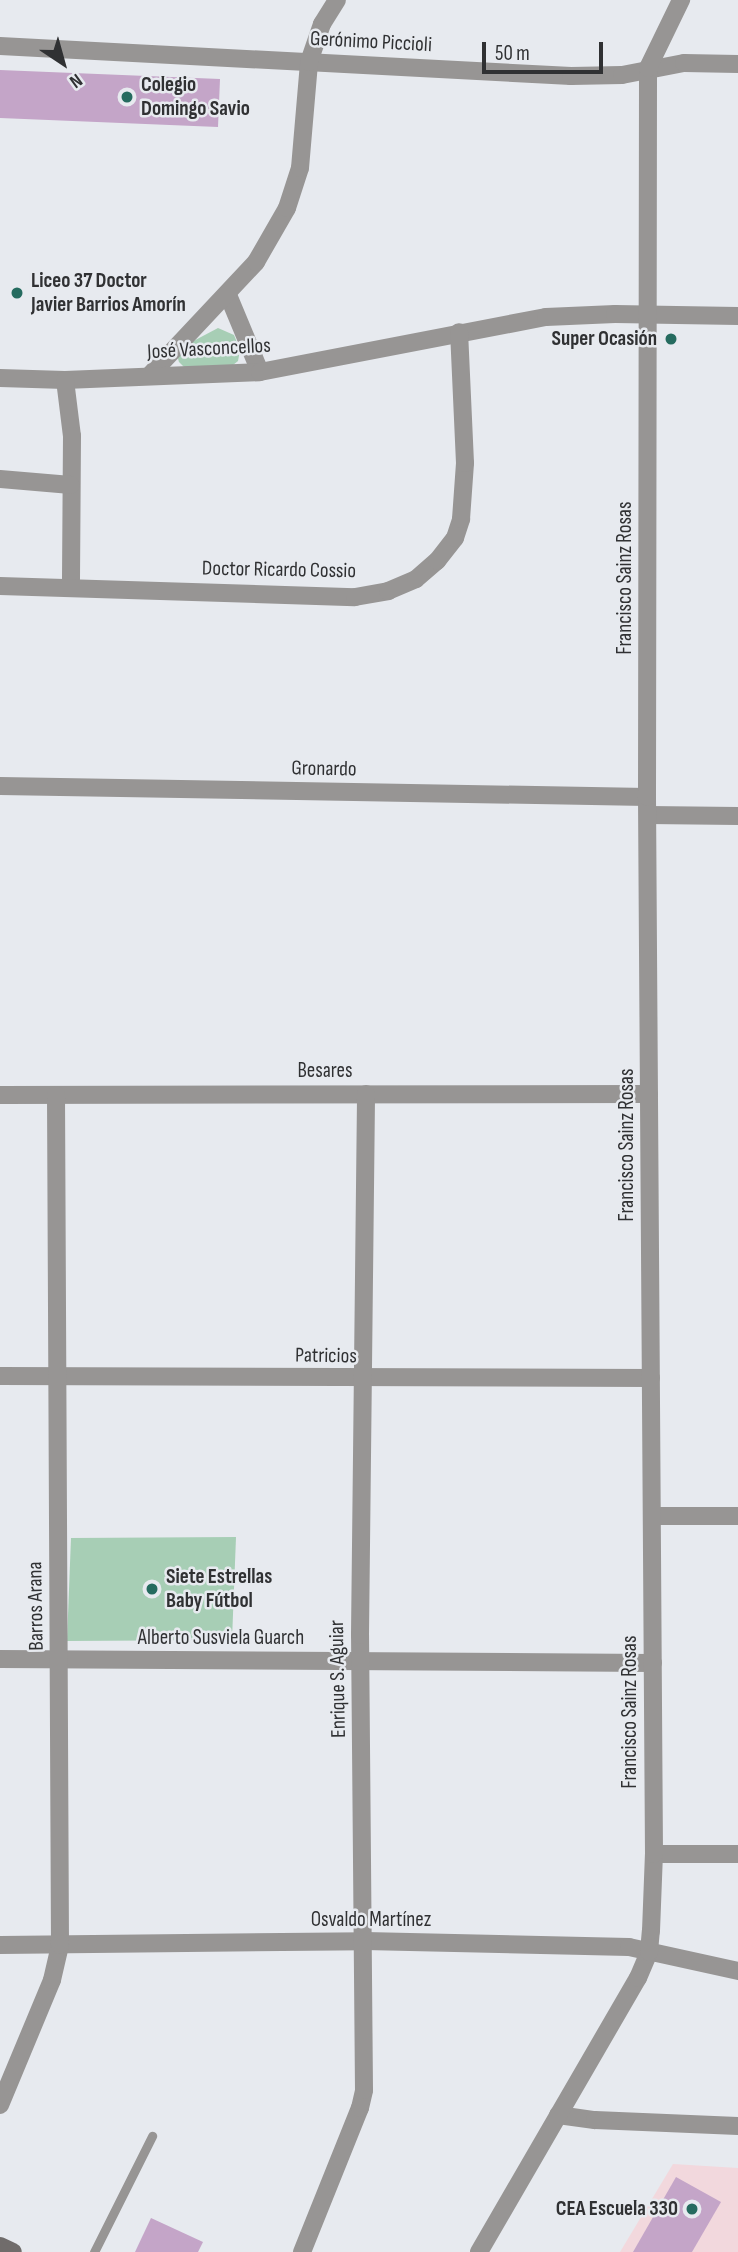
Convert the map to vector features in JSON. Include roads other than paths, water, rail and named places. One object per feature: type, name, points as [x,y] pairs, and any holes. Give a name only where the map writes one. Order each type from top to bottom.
[{"type":"main road","points":[[0,2246],[13,2252]]},
{"type":"street","points":[[150,375],[228,295],[256,262],[287,208],[300,168],[309,62],[322,24],[337,0]]},
{"type":"street","name":"Francisco Sainz Rosas","points":[[478,2252],[638,1978],[649,1952],[654,1854],[646,315],[648,68],[681,0]]},
{"type":"street","name":"Gerónimo Piccioli","points":[[0,46],[571,76],[622,75],[684,63],[738,64]]},
{"type":"street","points":[[228,295],[260,372]]},
{"type":"street","name":"José Vasconcellos","points":[[0,378],[65,380],[260,372],[546,317],[738,316]]},
{"type":"street","name":"Doctor Ricardo Cossio","points":[[0,586],[355,597],[388,591],[416,579],[437,561],[455,538],[461,519],[465,412],[459,332]]},
{"type":"street","points":[[65,380],[72,436],[71,587]]},
{"type":"street","points":[[0,479],[71,485]]},
{"type":"street","name":"Gronardo","points":[[0,786],[648,806],[738,816]]},
{"type":"street","name":"Enrique S. Aguiar","points":[[302,2252],[360,2108],[364,2090],[361,1662],[366,1094]]},
{"type":"street","name":"Besares","points":[[0,1095],[649,1094]]},
{"type":"street","name":"Barros Arana","points":[[0,2105],[52,1980],[60,1945],[56,1095]]},
{"type":"street","name":"Patricios","points":[[0,1376],[651,1378]]},
{"type":"street","points":[[652,1516],[738,1516]]},
{"type":"street","name":"Alberto Susviela Guarch","points":[[0,1659],[653,1663]]},
{"type":"street","points":[[654,1854],[738,1854]]},
{"type":"street","name":"Osvaldo Martínez","points":[[0,1945],[365,1941],[629,1947],[738,1971]]},
{"type":"street","points":[[558,2115],[595,2120],[738,2126]]},
{"type":"lane","points":[[93,2252],[152,2136]]},
{"type":"place","name":"Colegio Domingo Savio","points":[[127,97]]},
{"type":"place","name":"Liceo 37 Doctor Javier Barrios Amorín","points":[[17,293]]},
{"type":"place","name":"Super Ocasión","points":[[671,339]]},
{"type":"place","name":"Siete Estrellas Baby Fútbol","points":[[152,1589]]},
{"type":"place","name":"CEA Escuela 330","points":[[692,2209]]}]
